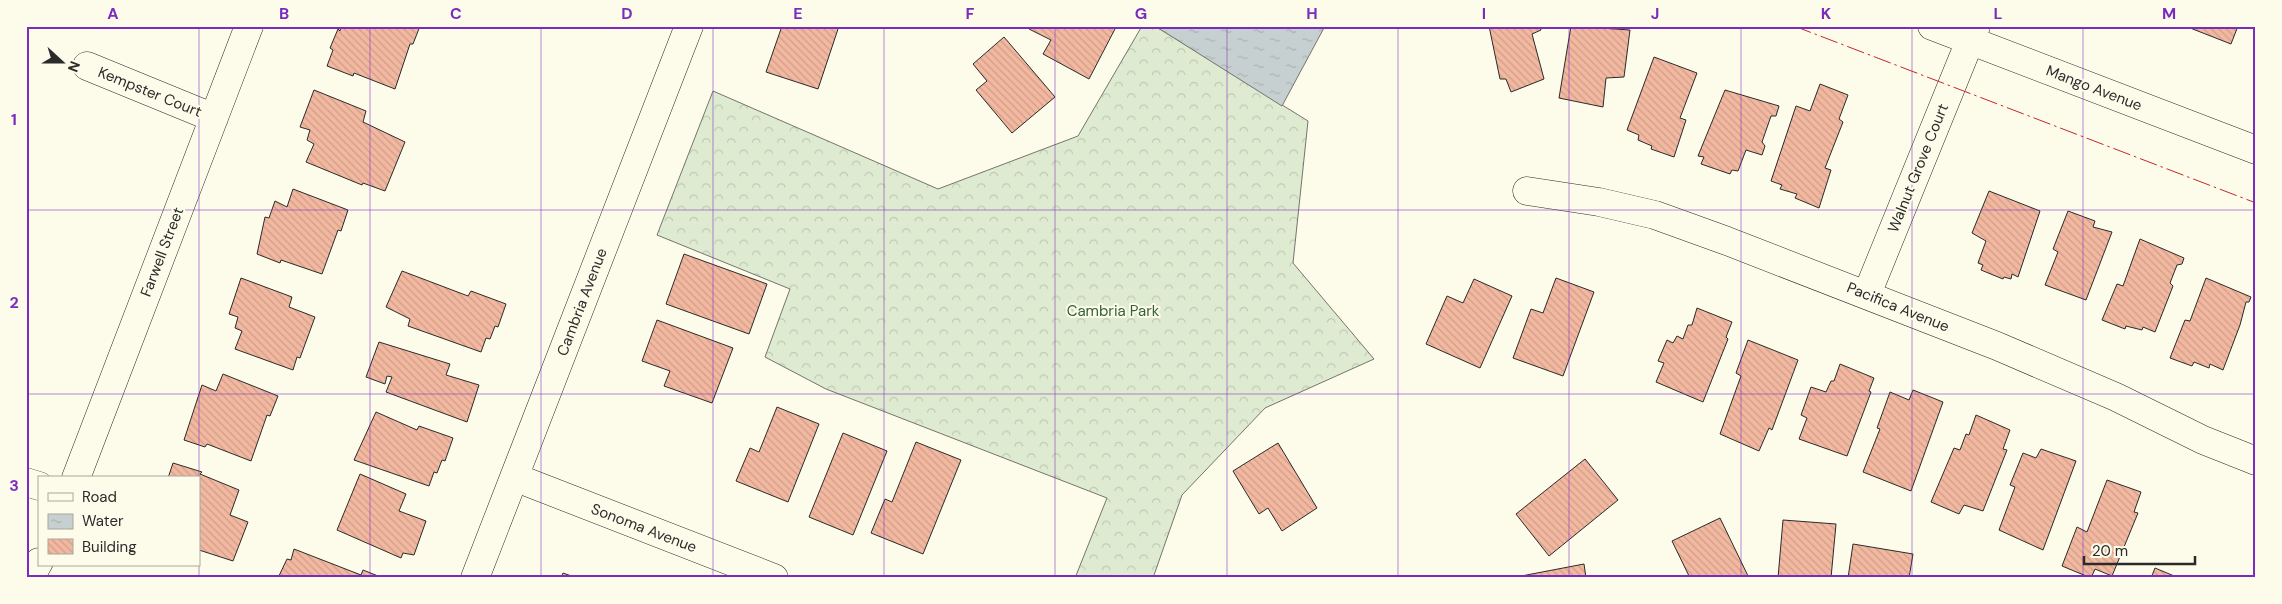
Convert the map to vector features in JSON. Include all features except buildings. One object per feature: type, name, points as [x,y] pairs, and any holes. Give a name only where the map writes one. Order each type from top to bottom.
[{"type":"street","name":"Farwell Street","points":[[77,476],[249,26]]},
{"type":"street","name":"Cambria Avenue","points":[[475,578],[690,26]]},
{"type":"street","name":"Mango Avenue","points":[[1932,26],[1973,34],[2256,150]]},
{"type":"street","name":"Walnut Grove Court","points":[[1867,294],[1973,34]]},
{"type":"street","name":"Kempster Court","points":[[87,66],[214,118]]},
{"type":"street","name":"Pacifica Avenue","points":[[1527,191],[1599,202],[1654,215],[1867,294],[2098,389],[2203,440],[2256,460]]},
{"type":"street","name":"Sonoma Avenue","points":[[514,477],[774,578]]},
{"type":"street","points":[[26,482],[38,486]]},
{"type":"street","points":[[30,578],[38,564]]},
{"type":"green space","name":"Cambria Park","points":[[1142,26],[1155,26],[1308,121],[1293,263],[1374,359],[1265,408],[1182,495],[1153,578],[1075,578],[1107,498],[826,389],[765,357],[790,289],[657,235],[713,91],[938,189],[1078,136]]},
{"type":"water","points":[[1155,26],[1325,26],[1282,106]]},
{"type":"power","points":[[1794,26],[2256,203]]}]
